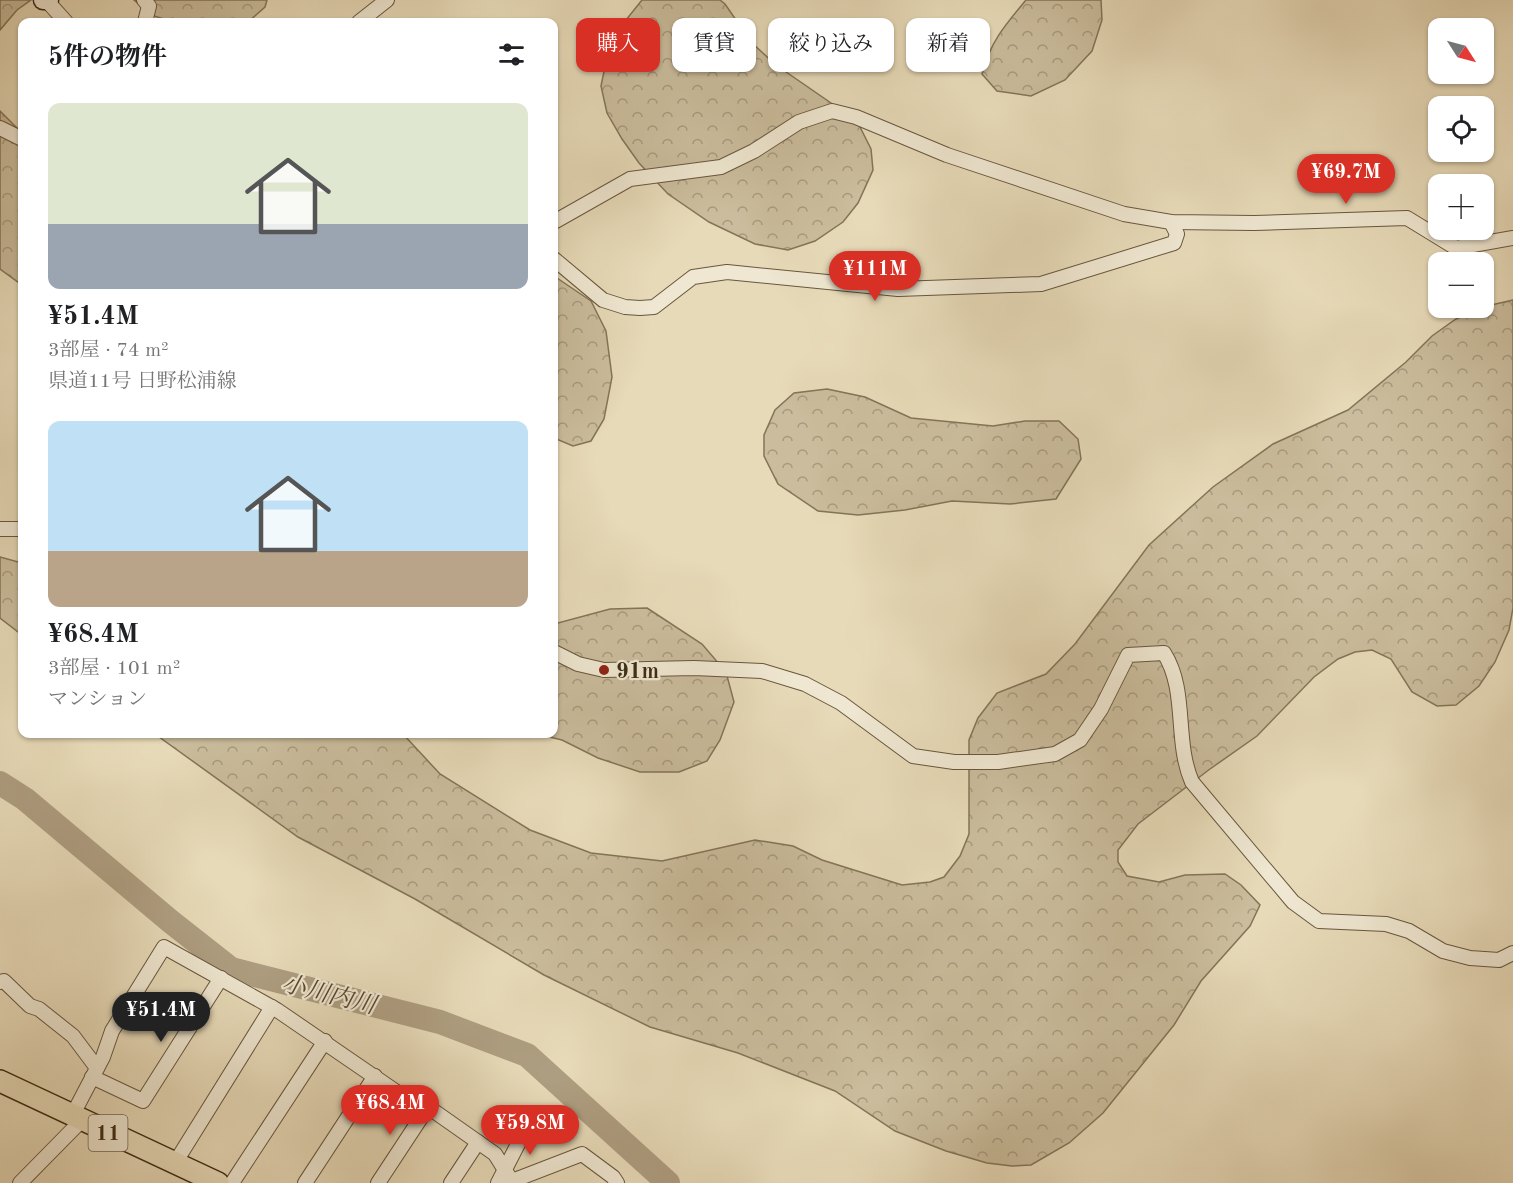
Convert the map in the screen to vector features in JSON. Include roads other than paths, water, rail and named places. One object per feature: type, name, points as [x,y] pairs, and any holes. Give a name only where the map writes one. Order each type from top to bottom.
[{"type":"main road","name":"11","points":[[0,1081],[218,1183]]},
{"type":"street","points":[[46,0],[62,18]]},
{"type":"street","points":[[144,0],[149,6],[146,18]]},
{"type":"street","points":[[364,18],[387,0]]},
{"type":"street","points":[[558,220],[630,179],[722,167],[754,151],[799,122],[832,111],[856,117],[947,155],[1124,214],[1172,222],[1254,224],[1407,218],[1456,248],[1513,238]]},
{"type":"street","points":[[0,129],[18,137]]},
{"type":"street","points":[[558,262],[603,300],[625,307],[640,308],[654,307],[693,277],[727,272],[898,289],[1041,284],[1174,243],[1177,234],[1172,222]]},
{"type":"street","points":[[0,529],[18,529]]},
{"type":"street","points":[[558,654],[578,664],[604,670],[694,668],[762,671],[805,684],[841,703],[913,756],[954,762],[998,762],[1055,754],[1080,740],[1101,709],[1128,655],[1164,653],[1173,667],[1185,766],[1192,782],[1293,902],[1319,921],[1386,924],[1409,931],[1443,951],[1470,958],[1499,960],[1513,953]]},
{"type":"street","points":[[20,1183],[77,1118],[112,1031],[164,947],[272,1007],[401,1095],[421,1102],[495,1154],[507,1179]]},
{"type":"street","points":[[0,982],[4,981],[30,1006],[39,1009],[73,1036],[95,1072],[143,1101],[221,978]]},
{"type":"street","points":[[175,1163],[272,1007]]},
{"type":"street","points":[[232,1183],[325,1041]]},
{"type":"street","points":[[305,1183],[375,1076]]},
{"type":"street","points":[[378,1183],[428,1107]]},
{"type":"street","points":[[507,1179],[520,1140],[537,1114]]},
{"type":"street","points":[[451,1183],[478,1142]]},
{"type":"street","points":[[507,1179],[582,1154],[613,1177],[616,1183]]},
{"type":"waterway","name":"小川内川","points":[[0,783],[25,799],[170,921],[231,969],[440,1022],[527,1055],[668,1183]]},
{"type":"place","name":"91m","points":[[604,670]]}]
